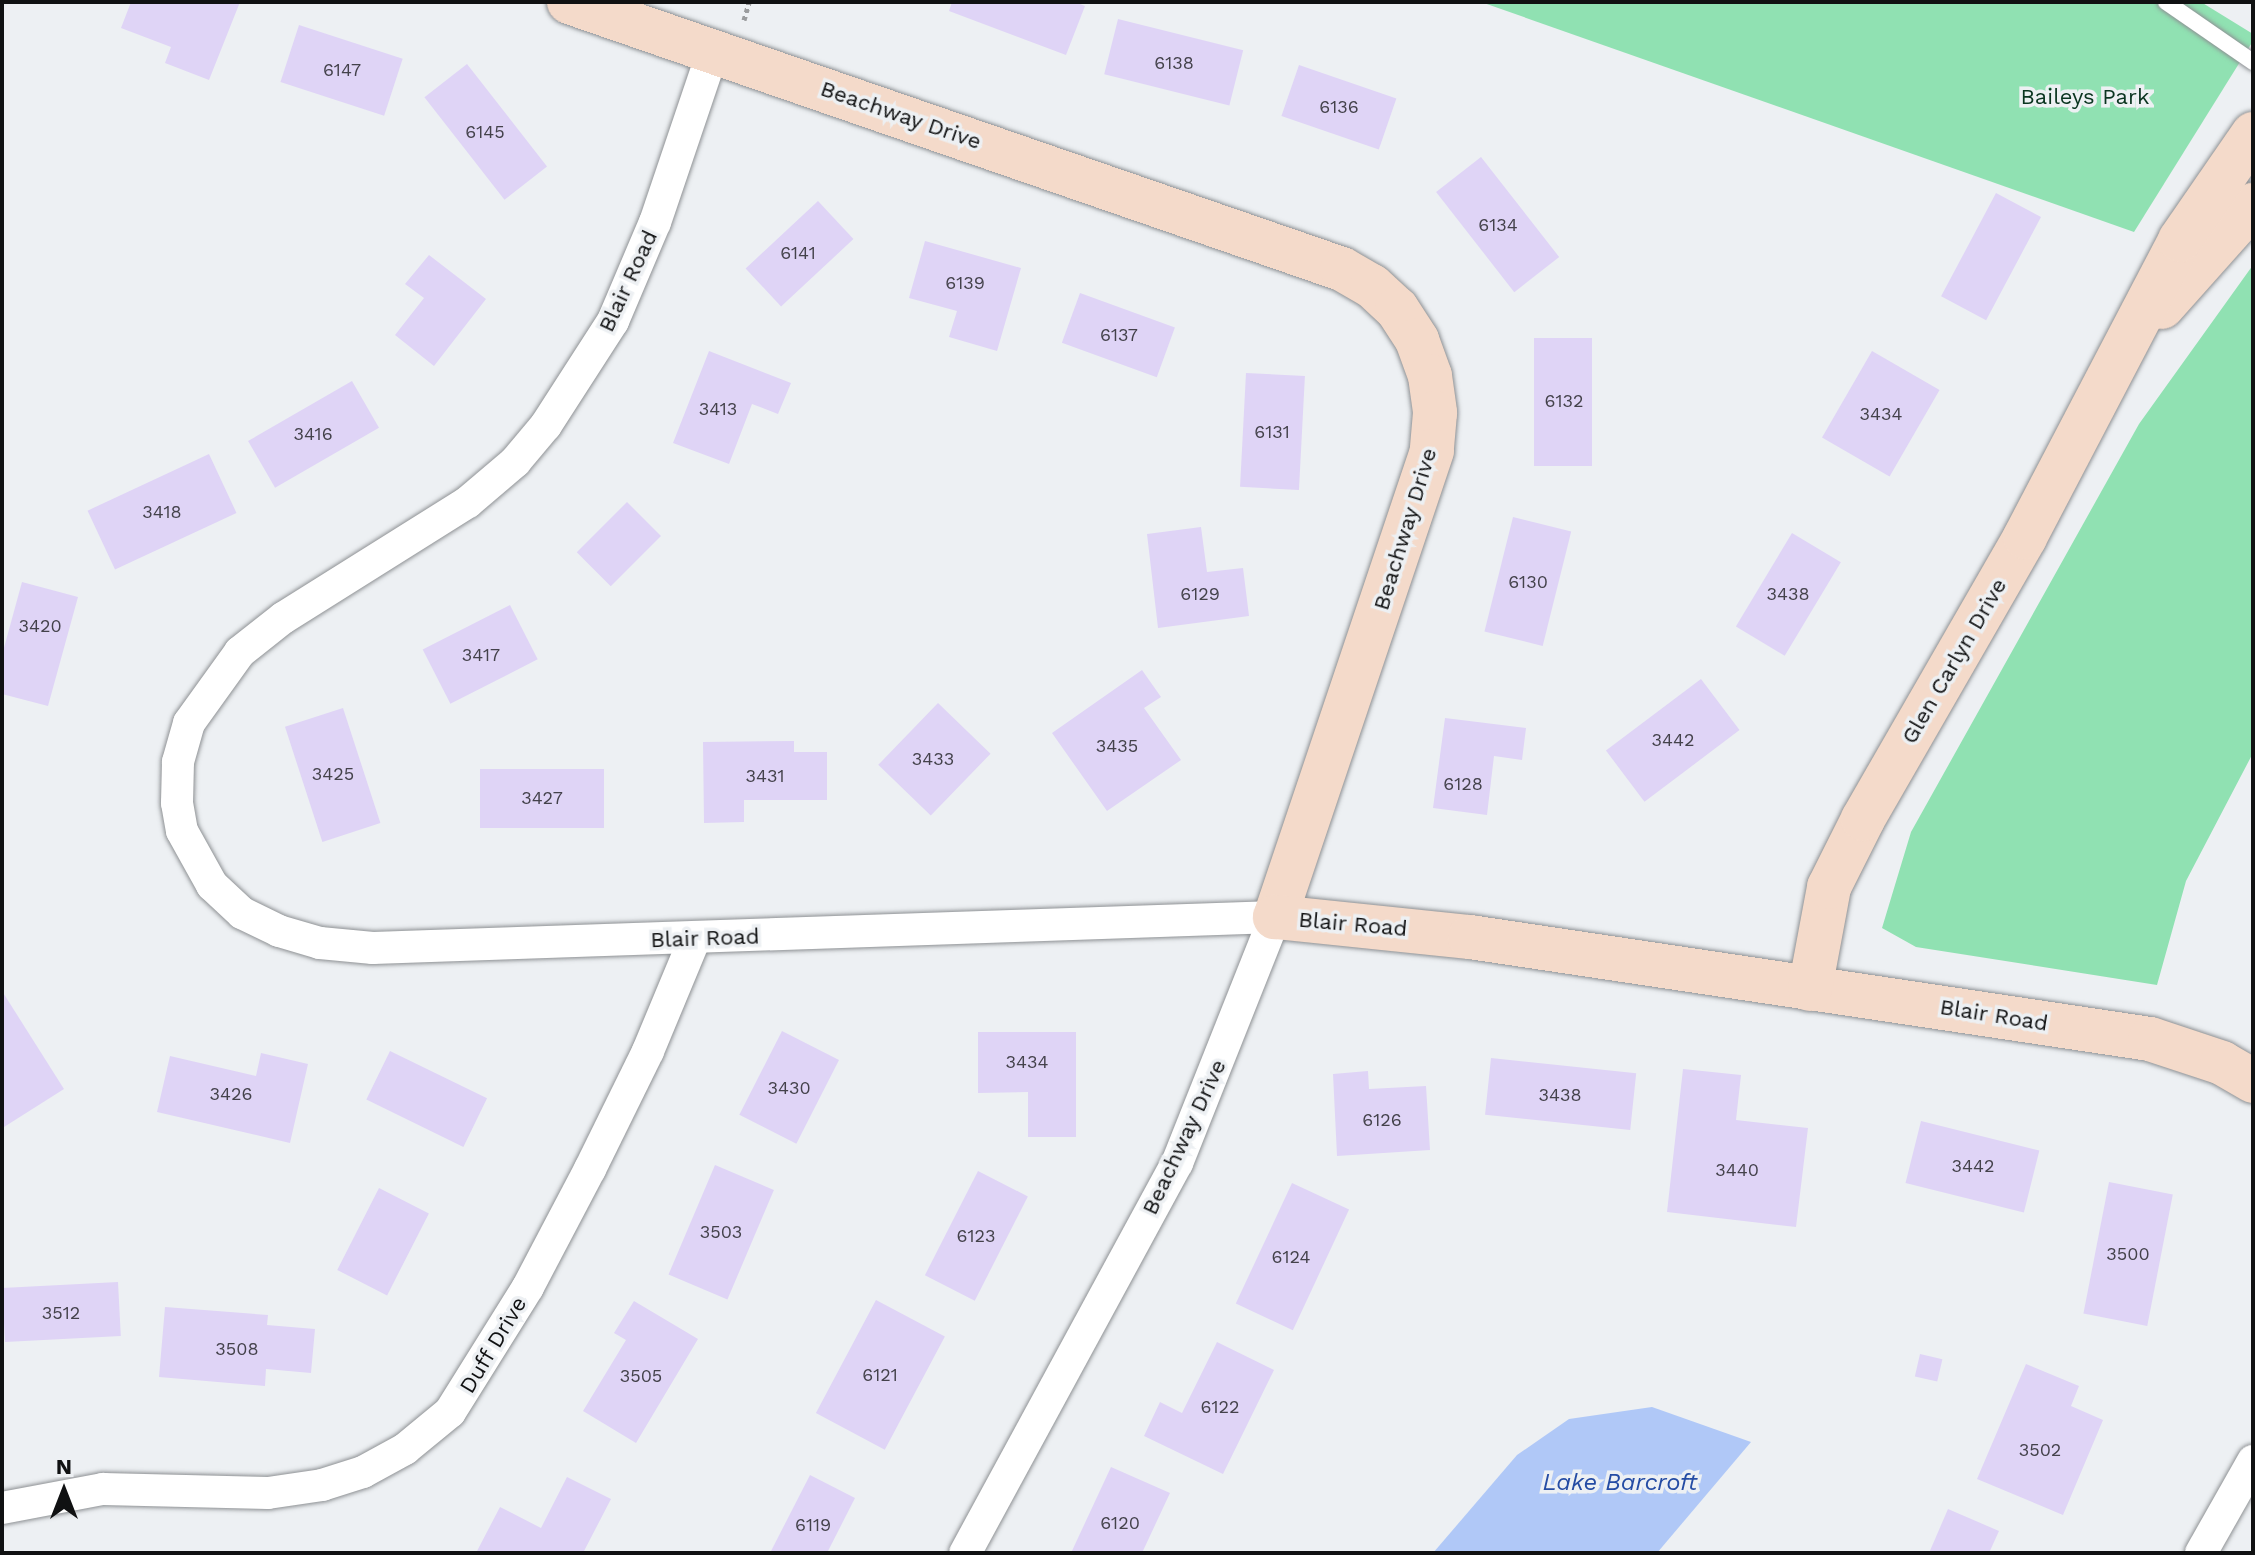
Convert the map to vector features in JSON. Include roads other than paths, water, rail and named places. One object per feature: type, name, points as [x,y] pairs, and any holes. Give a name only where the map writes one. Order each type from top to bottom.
[{"type":"street","name":"Beachway Drive","points":[[569,2],[1342,269],[1372,286],[1397,309],[1417,340],[1435,413],[1432,451],[1275,917],[1177,1163],[965,1553]]},
{"type":"street","name":"Blair Road","points":[[713,51],[655,222],[613,321],[546,425],[515,462],[468,502],[283,618],[240,652],[189,723],[178,762],[177,790],[182,831],[212,885],[242,913],[279,931],[320,943],[373,948],[1275,917],[1470,937],[2150,1039],[2222,1063],[2253,1081]]},
{"type":"street","name":"Glen Carlyn Drive","points":[[1810,989],[1829,887],[2025,537],[2180,240],[2253,134]]},
{"type":"street","name":"Glen Carlyn Drive","points":[[2126,343],[2253,205]]},
{"type":"street","name":"Duff Drive","points":[[2,1508],[103,1489],[268,1493],[322,1485],[363,1472],[405,1449],[450,1412],[528,1287],[590,1169],[648,1051],[695,938]]},
{"type":"street","points":[[2201,1553],[2253,1461]]},
{"type":"lane","points":[[2166,2],[2253,62]]},
{"type":"water","name":"Lake Barcroft","points":[[1652,1407],[1751,1442],[1657,1553],[1433,1553],[1517,1455],[1569,1419]]},
{"type":"park label","name":"Baileys Park","points":[[2085,97]]}]
